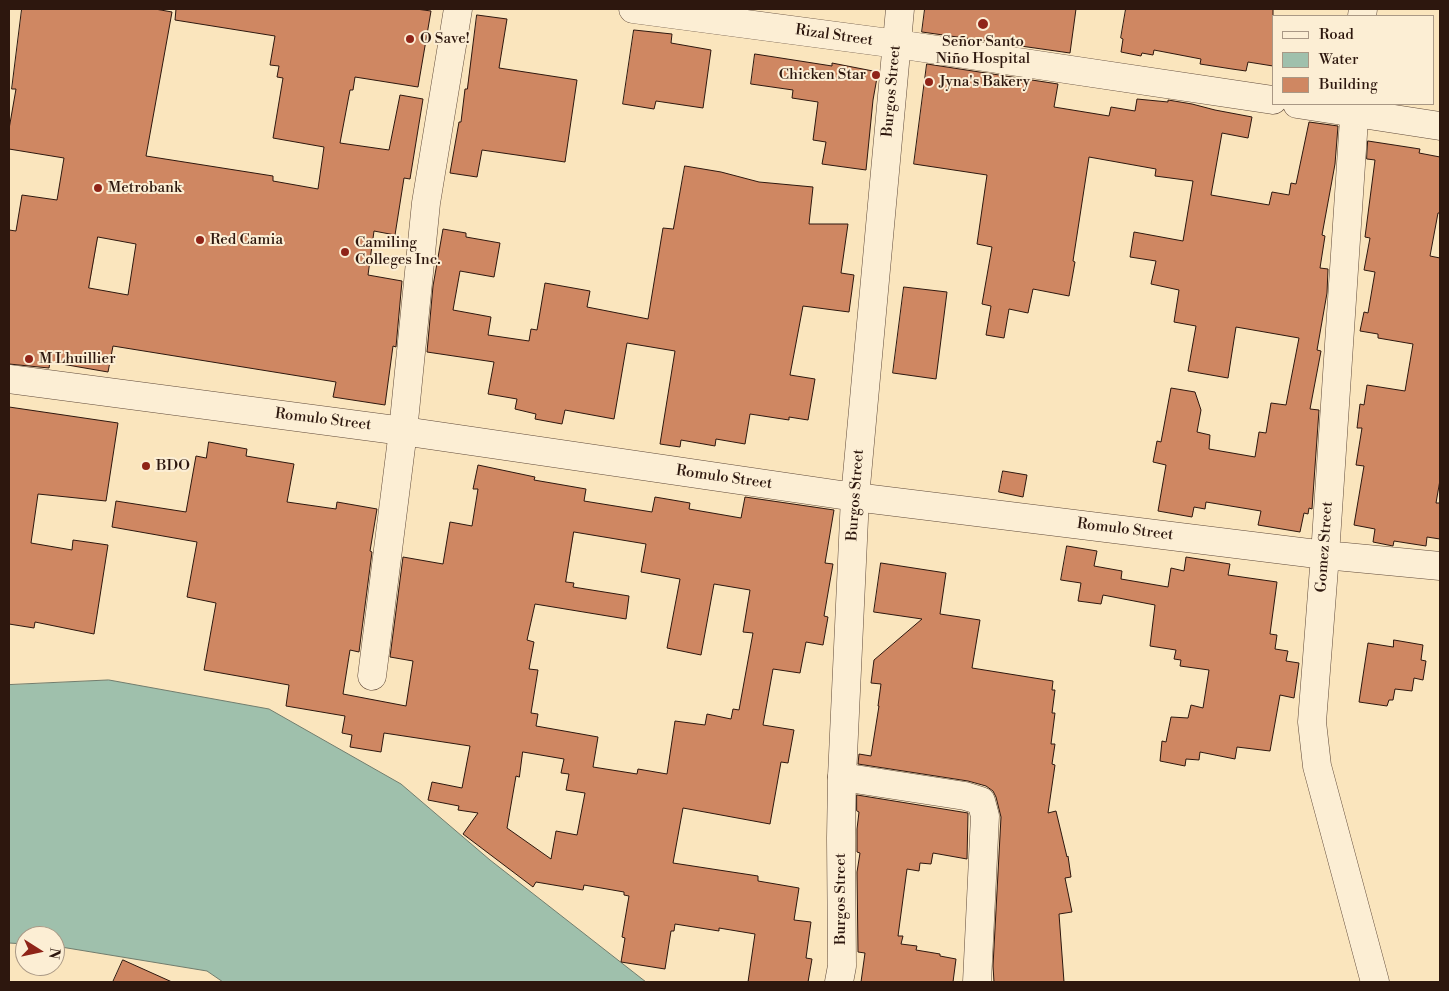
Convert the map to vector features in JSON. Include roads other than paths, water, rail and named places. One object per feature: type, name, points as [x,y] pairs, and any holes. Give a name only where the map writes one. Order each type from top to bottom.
[{"type":"street","points":[[372,676],[402,431],[426,203],[458,9]]},
{"type":"street","name":"Rizal Street","points":[[633,9],[897,44],[1272,100]]},
{"type":"street","name":"Burgos Street","points":[[839,982],[842,966],[842,777],[855,497],[900,9]]},
{"type":"street","points":[[1310,105],[1354,108],[1440,126]]},
{"type":"street","name":"Gomez Street","points":[[1354,108],[1325,555],[1312,722],[1317,766],[1375,982]]},
{"type":"street","name":"Romulo Street","points":[[9,379],[402,431],[855,497],[1325,555],[1440,566]]},
{"type":"street","points":[[842,777],[965,796],[981,802],[985,816],[977,982]]},
{"type":"water","points":[[109,680],[269,709],[401,784],[490,860],[646,982],[223,982],[207,971],[65,948],[65,926],[15,926],[15,943],[9,943],[9,685]]},
{"type":"place","name":"Señor Santo Niño Hospital","points":[[983,24]]},
{"type":"place","name":"O Save!","points":[[410,39]]},
{"type":"place","name":"Chicken Star","points":[[876,75]]},
{"type":"place","name":"Jyna's Bakery","points":[[929,82]]},
{"type":"place","name":"Metrobank","points":[[98,188]]},
{"type":"place","name":"Red Camia","points":[[200,240]]},
{"type":"place","name":"Camiling Colleges Inc.","points":[[345,252]]},
{"type":"place","name":"M Lhuillier","points":[[29,359]]},
{"type":"place","name":"BDO","points":[[146,466]]}]
